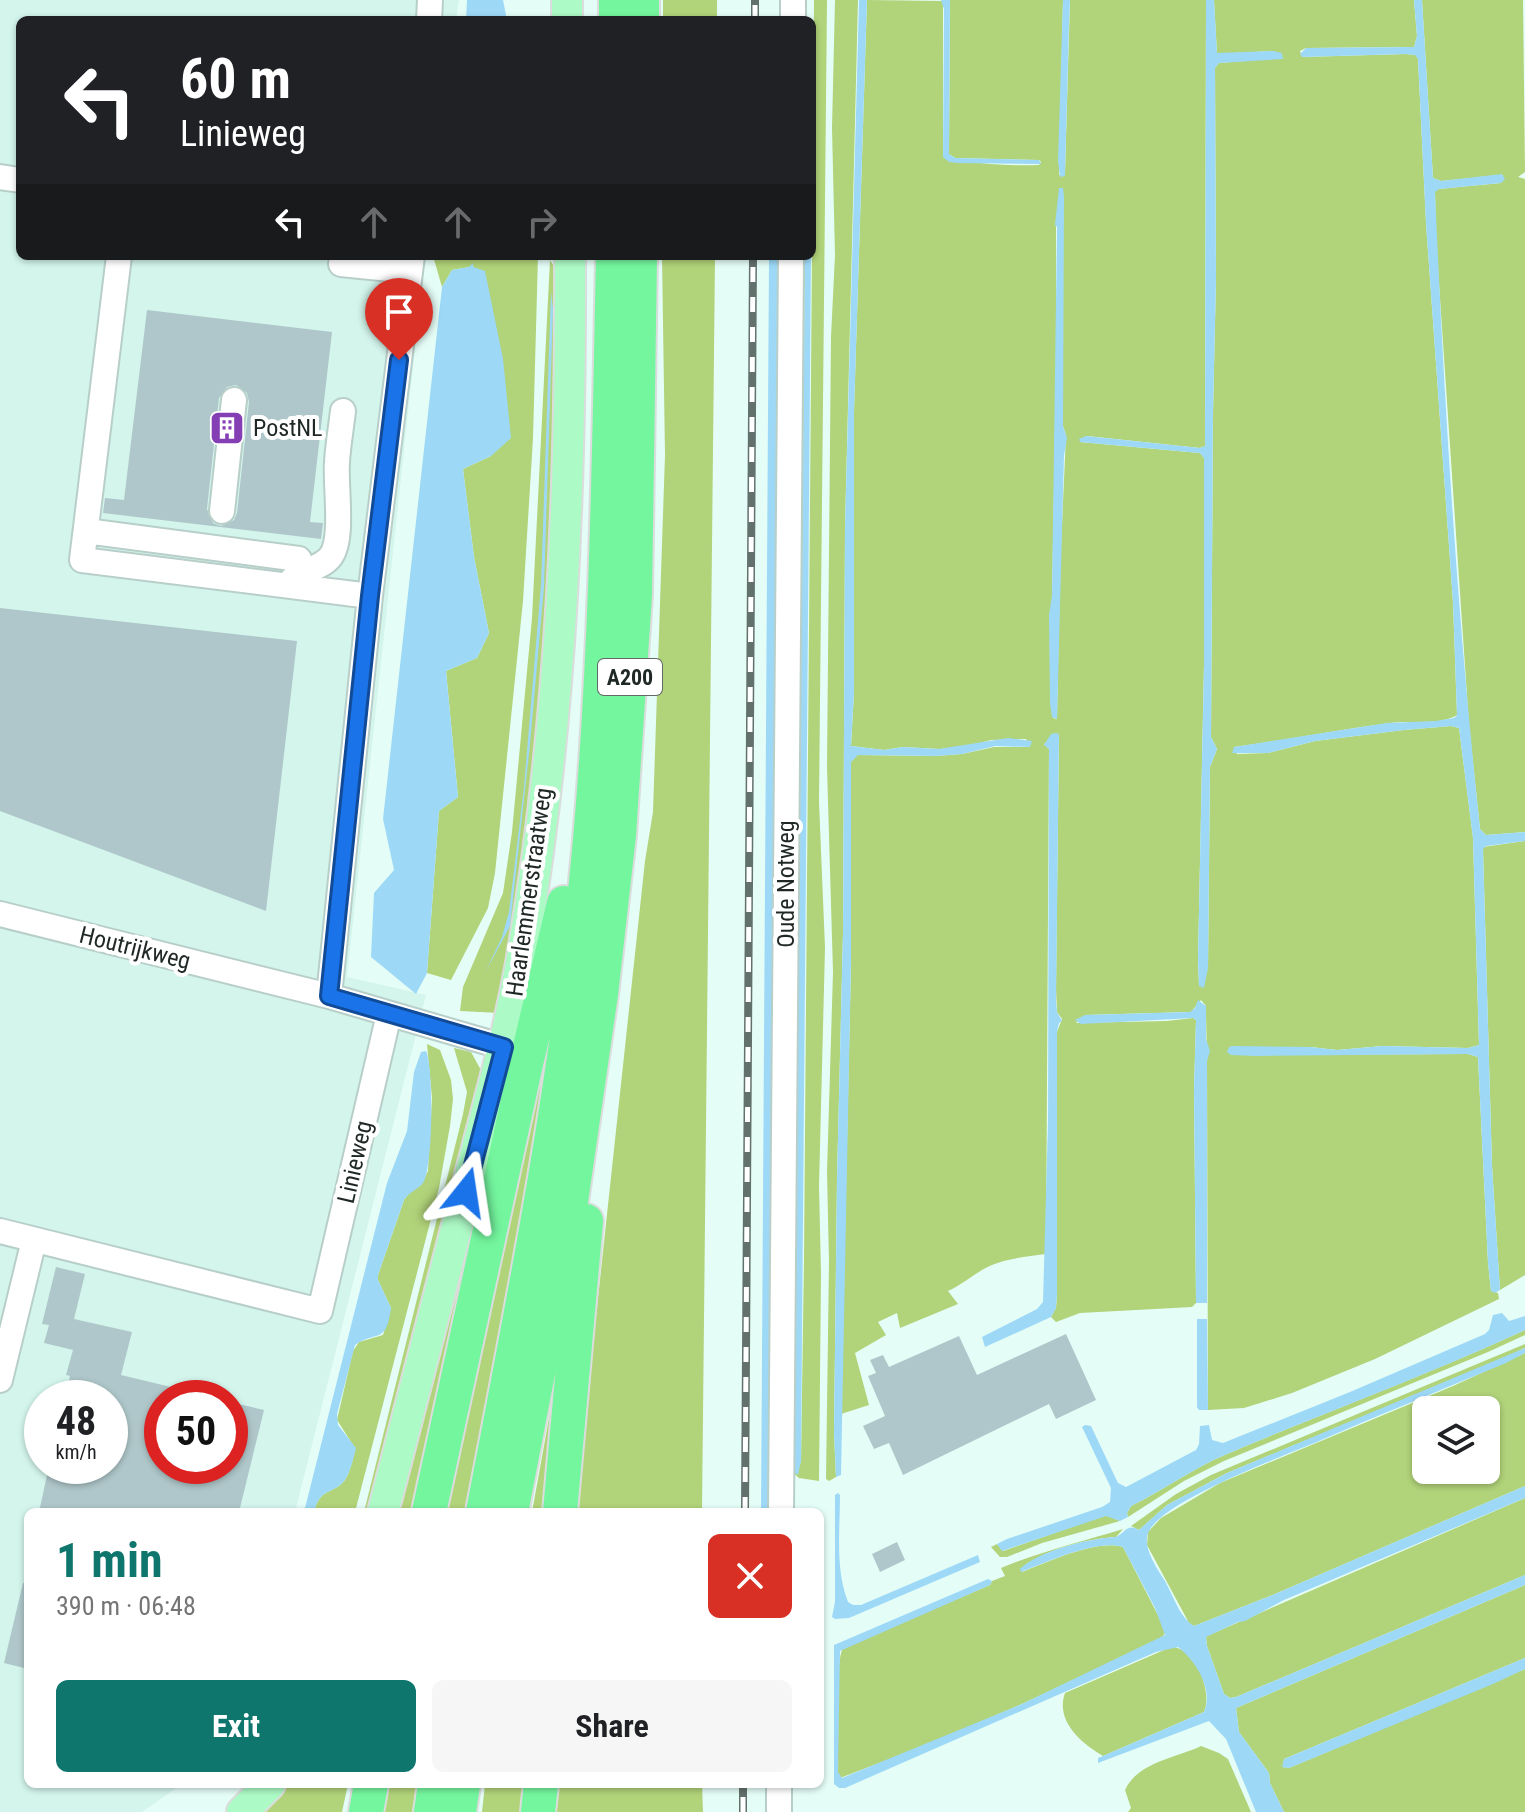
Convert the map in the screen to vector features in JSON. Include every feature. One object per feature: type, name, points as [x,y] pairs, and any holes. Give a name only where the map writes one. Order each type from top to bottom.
[{"type":"highway","name":"A200","points":[[484,1508],[530,1267],[576,964],[594,774],[607,564],[613,260]]},
{"type":"highway","name":"A200","points":[[512,1508],[570,1208],[614,878],[627,723],[637,521],[640,260]]},
{"type":"highway","name":"A200","points":[[430,1508],[525,1068],[594,774]]},
{"type":"highway","name":"A200","points":[[560,1508],[587,1212],[587,1096]]},
{"type":"highway","points":[[366,1812],[370,1788]]},
{"type":"highway","points":[[431,1812],[434,1788]]},
{"type":"highway","points":[[459,1812],[462,1788]]},
{"type":"highway","points":[[538,1812],[541,1788]]},
{"type":"main road","name":"Haarlemmerstraatweg","points":[[384,1508],[504,1047],[524,947],[554,701],[571,395],[570,260]]},
{"type":"main road","points":[[242,1812],[266,1788]]},
{"type":"street","points":[[119,260],[82,560],[215,577],[294,579],[370,596]]},
{"type":"street","name":"Oude Notweg","points":[[781,1508],[791,260]]},
{"type":"street","points":[[353,270],[411,264],[370,596],[329,996],[504,1047]]},
{"type":"street","points":[[215,577],[234,400]]},
{"type":"street","points":[[294,579],[323,564],[334,552],[337,463],[343,411]]},
{"type":"street","points":[[86,531],[220,529],[299,559],[294,579]]},
{"type":"street","name":"Houtrijkweg","points":[[0,914],[329,996]]},
{"type":"street","name":"Linieweg","points":[[34,1240],[320,1311],[389,1014]]},
{"type":"street","points":[[0,1231],[34,1240],[0,1380]]},
{"type":"street","points":[[779,1788],[779,1812]]},
{"type":"shaded area","points":[[0,0],[459,0],[457,16],[16,16],[16,260],[425,260],[347,977],[426,995],[296,1508],[24,1508],[24,1788],[176,1788],[142,1812],[0,1812]]},
{"type":"green space","points":[[663,0],[717,0],[717,16],[663,16]]},
{"type":"green space","points":[[814,0],[827,0],[819,802],[825,948],[819,1186],[819,1481],[799,1478],[791,1471],[797,260],[805,260],[795,1472],[801,1461],[804,1259],[812,260],[816,260]]},
{"type":"green space","points":[[835,0],[858,0],[845,528],[843,933],[834,1433],[836,1477],[829,1481],[826,1479],[827,1172],[833,972],[827,767],[831,337],[835,255],[832,128]]},
{"type":"green space","points":[[867,0],[943,1],[943,157],[1003,165],[1039,165],[1039,160],[955,158],[949,154],[950,0],[1063,0],[1059,175],[1065,173],[1070,0],[1206,0],[1205,446],[1200,448],[1087,436],[1080,442],[1200,453],[1204,458],[1199,986],[1208,968],[1210,767],[1217,749],[1211,737],[1215,68],[1219,63],[1283,58],[1273,51],[1217,54],[1214,0],[1414,0],[1417,36],[1414,47],[1306,48],[1300,51],[1302,57],[1406,54],[1416,55],[1418,59],[1426,223],[1453,602],[1457,715],[1433,722],[1390,723],[1234,747],[1237,754],[1268,753],[1315,741],[1404,730],[1459,728],[1473,838],[1479,1045],[1468,1048],[1383,1046],[1337,1050],[1310,1047],[1231,1055],[1468,1054],[1478,1057],[1488,1263],[1491,1291],[1498,1293],[1499,1299],[1375,1359],[1292,1393],[1244,1408],[1208,1410],[1207,1061],[1206,1006],[1201,1000],[1191,1012],[1085,1015],[1076,1023],[1196,1020],[1196,1303],[1192,1307],[1080,1313],[1056,1322],[1051,1317],[1056,1308],[1057,1295],[1057,1032],[1062,1019],[1057,1012],[1056,989],[1059,734],[1044,744],[1049,749],[1045,1254],[989,1266],[948,1291],[958,1304],[900,1328],[897,1313],[878,1322],[886,1335],[855,1353],[869,1405],[841,1414],[851,962],[851,762],[857,755],[936,756],[994,747],[1030,747],[1026,739],[991,740],[966,747],[939,749],[903,747],[884,750],[851,746],[854,692],[854,411]],"holes":[[[1063,189],[1063,426],[1066,435],[1057,719],[1053,718],[1050,642],[1056,225]]]},
{"type":"green space","points":[[1422,0],[1523,0],[1525,172],[1518,177],[1525,179],[1525,832],[1486,835],[1480,829],[1469,725],[1436,240],[1435,191],[1501,183],[1503,175],[1441,181],[1433,178]]},
{"type":"green space","points":[[434,260],[538,260],[533,438],[523,601],[495,873],[488,908],[451,980],[427,973],[439,811],[458,797],[446,671],[477,658],[489,633],[474,557],[463,469],[491,456],[473,264],[452,270],[442,287]]},
{"type":"green space","points":[[550,260],[558,273],[562,321],[542,721],[500,1013],[460,1011],[463,987],[503,893],[512,832],[532,618]]},
{"type":"green space","points":[[662,260],[715,260],[702,1508],[575,1508],[645,861],[653,812],[665,455]]},
{"type":"green space","points":[[1525,841],[1525,1275],[1500,1290],[1492,1166],[1483,847]]},
{"type":"green space","points":[[555,991],[526,1191],[466,1508],[442,1508]]},
{"type":"green space","points":[[522,1003],[415,1508],[395,1508]]},
{"type":"green space","points":[[427,1044],[440,1050],[451,1080],[453,1099],[439,1188],[356,1508],[316,1508],[323,1495],[345,1480],[350,1469],[355,1448],[337,1420],[353,1351],[359,1342],[383,1335],[391,1308],[378,1275],[404,1200],[420,1186],[428,1171],[432,1098]]},
{"type":"green space","points":[[454,1048],[471,1052],[482,1072],[374,1508],[365,1508],[463,1114],[467,1092]]},
{"type":"green space","points":[[1525,1330],[1525,1335],[1488,1352],[1224,1461],[1184,1481],[1128,1517],[1131,1506],[1214,1460]]},
{"type":"green space","points":[[1525,1344],[1525,1348],[1497,1361],[1227,1473],[1167,1505],[1139,1530],[1131,1526],[1176,1494],[1211,1475]]},
{"type":"green space","points":[[1525,1353],[1525,1486],[1275,1594],[1194,1626],[1189,1623],[1147,1545],[1148,1532],[1161,1518],[1220,1483],[1412,1403],[1412,1484],[1500,1484],[1500,1396],[1429,1396]]},
{"type":"green space","points":[[557,1374],[553,1508],[533,1508]]},
{"type":"green space","points":[[1525,1498],[1525,1575],[1236,1697],[1230,1698],[1224,1694],[1207,1646],[1206,1637],[1209,1635]]},
{"type":"green space","points":[[1106,1515],[1120,1521],[1042,1543],[1007,1557],[1000,1557],[991,1547],[997,1544],[1003,1551]]},
{"type":"green space","points":[[1123,1529],[1116,1537],[1050,1552],[1022,1572],[1086,1549],[1112,1545],[1123,1547],[1163,1625],[1165,1633],[1162,1638],[1022,1704],[840,1778],[838,1688],[843,1648],[990,1585],[992,1581],[1005,1576],[1001,1568],[1047,1552]]},
{"type":"green space","points":[[1525,1585],[1525,1658],[1284,1759],[1283,1767],[1289,1768],[1525,1669],[1525,1812],[1284,1812],[1270,1783],[1269,1773],[1239,1732],[1236,1708]]},
{"type":"green space","points":[[1171,1647],[1188,1654],[1200,1672],[1206,1694],[1204,1712],[1103,1756],[1086,1745],[1067,1722],[1063,1703],[1065,1693]]},
{"type":"green space","points":[[1201,1746],[1228,1759],[1251,1812],[1128,1812],[1131,1808],[1125,1790],[1139,1773],[1158,1762]]},
{"type":"green space","points":[[279,1788],[347,1788],[342,1812],[258,1812]]},
{"type":"green space","points":[[388,1788],[418,1788],[415,1812],[384,1812]]},
{"type":"green space","points":[[485,1788],[524,1788],[521,1812],[482,1812]]},
{"type":"green space","points":[[557,1788],[702,1788],[703,1812],[555,1812]]},
{"type":"water","points":[[467,0],[503,0],[506,16],[466,16]]},
{"type":"water","points":[[859,0],[867,0],[854,411],[854,692],[851,746],[884,750],[903,747],[939,749],[1008,738],[1032,741],[1030,747],[995,746],[962,754],[858,755],[851,762],[851,962],[841,1475],[836,1477],[834,1433],[843,933],[845,528]]},
{"type":"water","points":[[941,0],[950,0],[949,154],[955,158],[1039,160],[1041,164],[957,163],[943,157],[944,9]]},
{"type":"water","points":[[1063,0],[1070,0],[1065,176],[1060,177],[1058,161]]},
{"type":"water","points":[[1206,0],[1214,0],[1217,53],[1273,51],[1282,53],[1283,59],[1219,63],[1215,68],[1211,737],[1217,749],[1210,767],[1208,968],[1204,988],[1199,986],[1198,960],[1204,664],[1204,458],[1200,453],[1080,442],[1079,439],[1086,436],[1200,448],[1205,446]]},
{"type":"water","points":[[1414,0],[1422,0],[1433,178],[1441,181],[1502,174],[1505,179],[1501,183],[1439,189],[1435,192],[1452,506],[1480,829],[1486,835],[1525,832],[1525,841],[1483,849],[1492,1166],[1500,1290],[1495,1293],[1491,1291],[1488,1263],[1478,1057],[1468,1054],[1256,1056],[1231,1055],[1227,1052],[1233,1046],[1337,1050],[1383,1046],[1468,1048],[1479,1045],[1473,838],[1459,728],[1404,730],[1315,741],[1268,753],[1232,753],[1234,747],[1387,723],[1436,721],[1457,715],[1453,602],[1426,223],[1418,59],[1415,55],[1406,54],[1302,57],[1300,54],[1306,48],[1414,47],[1417,36]]},
{"type":"water","points":[[1059,188],[1063,188],[1064,197],[1063,426],[1067,438],[1057,719],[1052,717],[1050,703],[1049,615],[1052,596],[1055,225]]},
{"type":"water","points":[[769,260],[780,260],[771,1508],[761,1508]]},
{"type":"water","points":[[805,260],[811,260],[801,1461],[798,1475],[795,1473]]},
{"type":"water","points":[[473,263],[473,267],[485,271],[503,359],[511,438],[491,456],[463,469],[474,557],[489,633],[477,658],[446,671],[458,797],[439,811],[427,973],[416,994],[371,957],[374,893],[394,870],[383,819],[442,287],[452,270],[469,267]]},
{"type":"water","points":[[551,292],[553,309],[544,587],[530,744],[510,926],[485,973],[502,937],[509,912],[524,787],[541,585]]},
{"type":"water","points":[[1051,734],[1059,734],[1056,1002],[1062,1021],[1057,1032],[1056,1308],[1051,1317],[985,1347],[982,1337],[1037,1309],[1043,1302],[1048,1121],[1049,749],[1044,745]]},
{"type":"water","points":[[1198,1000],[1206,1006],[1206,1039],[1210,1051],[1207,1061],[1207,1303],[1196,1303],[1196,1020],[1081,1024],[1075,1020],[1085,1015],[1190,1012]]},
{"type":"water","points":[[426,1051],[429,1061],[429,1159],[423,1183],[404,1200],[378,1275],[391,1308],[389,1320],[379,1335],[355,1345],[337,1414],[338,1425],[356,1448],[350,1469],[345,1480],[323,1495],[316,1508],[305,1508],[387,1183],[407,1131],[414,1072],[421,1052]]},
{"type":"water","points":[[1502,1313],[1509,1321],[1525,1316],[1525,1330],[1214,1460],[1131,1506],[1128,1517],[1120,1521],[1106,1516],[1002,1551],[997,1544],[1110,1502],[1111,1488],[1082,1427],[1085,1425],[1091,1426],[1118,1483],[1126,1487],[1196,1450],[1200,1426],[1209,1425],[1212,1440],[1223,1443],[1485,1334],[1493,1315]]},
{"type":"water","points":[[1197,1319],[1207,1319],[1208,1410],[1197,1407]]},
{"type":"water","points":[[1525,1348],[1525,1353],[1506,1363],[1427,1396],[1412,1396],[1412,1402],[1203,1491],[1160,1518],[1149,1531],[1147,1543],[1151,1557],[1181,1612],[1194,1626],[1525,1486],[1525,1498],[1284,1600],[1206,1637],[1224,1694],[1230,1698],[1236,1697],[1525,1575],[1525,1585],[1236,1708],[1239,1732],[1269,1773],[1270,1783],[1284,1812],[1256,1812],[1226,1739],[1209,1721],[1098,1763],[1098,1758],[1204,1712],[1207,1695],[1202,1676],[1178,1647],[1156,1652],[845,1788],[834,1784],[834,1645],[988,1579],[992,1581],[990,1585],[840,1651],[838,1772],[842,1778],[1022,1704],[1165,1635],[1155,1608],[1123,1547],[1100,1546],[1021,1572],[1020,1569],[1028,1562],[1065,1547],[1116,1537],[1129,1528],[1139,1530],[1167,1505],[1227,1473]]},
{"type":"water","points":[[838,1493],[841,1576],[848,1602],[853,1605],[861,1605],[978,1555],[980,1562],[849,1618],[835,1619],[832,1617],[835,1602],[835,1495]]},
{"type":"water","points":[[1525,1658],[1525,1669],[1493,1684],[1289,1768],[1282,1767],[1284,1759]]},
{"type":"building","name":"PostNL","points":[[147,310],[332,332],[310,522],[323,523],[321,539],[103,513],[105,498],[124,500]],"holes":[[[236,385],[247,393],[249,402],[237,513],[234,520],[221,526],[213,523],[207,509],[219,398],[227,387]]]},
{"type":"building","points":[[0,608],[297,641],[266,911],[0,811]]},
{"type":"building","points":[[56,1267],[85,1274],[74,1319],[132,1332],[121,1375],[144,1381],[144,1484],[246,1484],[240,1508],[40,1508],[45,1484],[128,1484],[128,1380],[69,1380],[70,1376],[66,1375],[73,1350],[44,1343],[49,1325],[42,1324]]},
{"type":"building","points":[[1066,1334],[1096,1400],[1056,1419],[1049,1404],[903,1475],[889,1443],[874,1449],[863,1426],[885,1416],[868,1376],[876,1373],[870,1360],[883,1355],[889,1367],[959,1336],[977,1375]]},
{"type":"building","points":[[248,1406],[264,1410],[248,1475]]},
{"type":"building","points":[[897,1542],[905,1560],[880,1572],[872,1554]]},
{"type":"building","points":[[23,1583],[24,1583],[24,1668],[4,1663]]},
{"type":"railway","points":[[755,0],[755,16]]},
{"type":"railway","points":[[745,1508],[753,260]]},
{"type":"railway","points":[[743,1788],[743,1812]]},
{"type":"place","name":"PostNL","points":[[227,428]]},
{"type":"route","points":[[399,360],[370,596],[329,996],[504,1047],[466,1192]]}]
